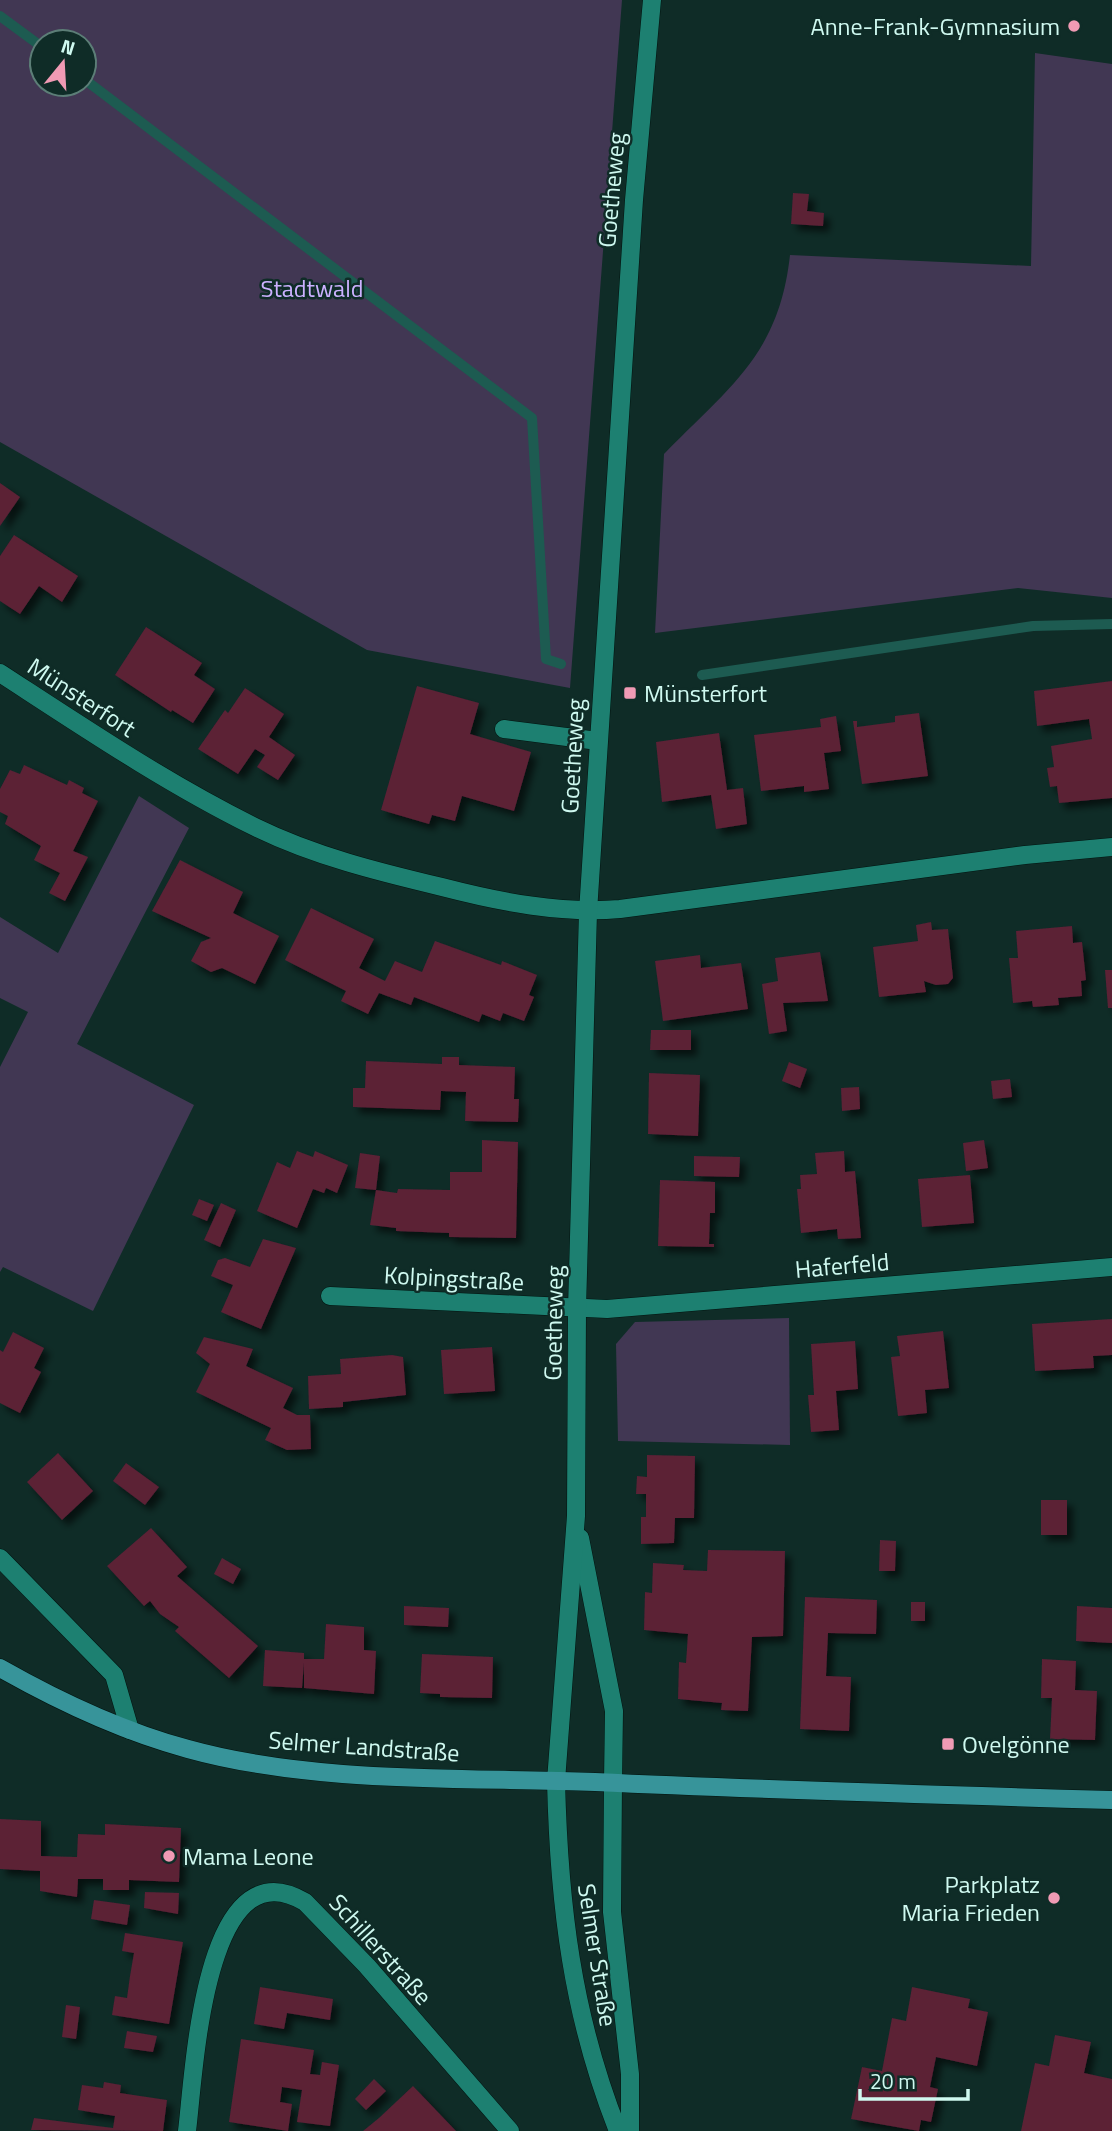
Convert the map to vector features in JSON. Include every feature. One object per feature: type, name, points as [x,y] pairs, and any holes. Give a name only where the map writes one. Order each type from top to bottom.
[{"type":"main road","name":"Selmer Landstraße","points":[[0,1668],[62,1703],[130,1730],[188,1749],[262,1765],[337,1773],[556,1781]]},
{"type":"main road","points":[[556,1781],[710,1789],[1112,1800]]},
{"type":"street","name":"Goetheweg","points":[[556,1781],[576,1516],[577,1309],[588,912],[634,200],[652,0]]},
{"type":"street","name":"Münsterfort","points":[[0,673],[145,767],[257,828],[369,869],[473,895],[588,912],[1025,855],[1112,847]]},
{"type":"street","points":[[504,729],[598,741]]},
{"type":"street","name":"Haferfeld","points":[[577,1309],[607,1309],[1112,1267]]},
{"type":"street","name":"Kolpingstraße","points":[[330,1296],[577,1309]]},
{"type":"street","name":"Goetheweg","points":[[576,1516],[614,1711],[613,1783]]},
{"type":"street","points":[[0,1558],[114,1675],[130,1730]]},
{"type":"street","name":"Selmer Straße","points":[[556,1781],[558,1852],[567,1944],[595,2073],[618,2131]]},
{"type":"street","name":"Selmer Straße","points":[[613,1783],[612,1912],[630,2074],[630,2131]]},
{"type":"street","name":"Schillerstraße","points":[[187,2131],[207,1985],[216,1951],[225,1929],[245,1904],[264,1894],[277,1892],[293,1895],[305,1902],[367,1966],[510,2131]]},
{"type":"green space","name":"Stadtwald","points":[[0,0],[622,0],[570,688],[367,650],[0,442]]},
{"type":"green space","points":[[1035,53],[1112,64],[1112,598],[1018,588],[655,633],[664,454],[730,388],[763,344],[775,319],[790,255],[1031,266]]},
{"type":"green space","points":[[139,796],[189,828],[77,1044],[194,1105],[93,1311],[3,1267],[0,1272],[0,1067],[28,1012],[0,998],[0,917],[58,953]]},
{"type":"green space","points":[[789,1318],[790,1445],[618,1441],[616,1344],[635,1322]]},
{"type":"building","points":[[793,193],[809,194],[807,211],[824,213],[823,226],[791,224]]},
{"type":"building","points":[[0,483],[20,497],[0,526]]},
{"type":"building","points":[[14,535],[78,576],[62,602],[39,586],[20,614],[0,601],[0,556]]},
{"type":"building","points":[[146,627],[202,663],[194,675],[215,689],[193,723],[172,710],[171,712],[115,675]]},
{"type":"building","points":[[1112,681],[1112,798],[1059,803],[1057,786],[1050,787],[1047,768],[1054,767],[1051,746],[1092,739],[1089,719],[1037,726],[1034,691]]},
{"type":"building","points":[[417,686],[479,703],[470,734],[531,752],[514,811],[462,796],[455,821],[432,815],[429,824],[381,810]]},
{"type":"building","points":[[245,688],[284,714],[269,737],[295,755],[278,780],[257,767],[265,755],[255,749],[238,774],[198,749],[225,710],[228,713]]},
{"type":"building","points":[[919,713],[928,776],[862,784],[853,721],[857,721],[857,727],[895,722],[895,716]]},
{"type":"building","points":[[836,716],[841,751],[824,753],[829,789],[804,792],[804,786],[761,791],[754,735],[821,727],[820,719]]},
{"type":"building","points":[[719,733],[727,790],[743,788],[747,824],[716,829],[711,795],[662,802],[656,742]]},
{"type":"building","points":[[24,765],[67,785],[69,780],[84,788],[82,793],[98,801],[73,851],[88,857],[65,901],[49,893],[60,873],[34,860],[41,846],[5,824],[8,816],[0,812],[0,789],[10,770],[20,774]]},
{"type":"building","points":[[180,860],[243,892],[233,913],[279,936],[255,984],[222,968],[211,972],[191,961],[201,942],[211,938],[152,911]]},
{"type":"building","points":[[311,908],[374,939],[359,968],[385,981],[395,961],[422,972],[435,941],[501,965],[502,961],[537,975],[529,995],[534,997],[524,1021],[503,1013],[500,1021],[482,1014],[479,1022],[414,997],[411,1005],[379,993],[368,1014],[341,1001],[346,991],[285,960]]},
{"type":"building","points":[[931,922],[932,930],[948,929],[953,978],[948,984],[936,985],[924,981],[926,992],[879,997],[873,947],[918,941],[916,925]]},
{"type":"building","points":[[1072,926],[1073,943],[1082,942],[1086,980],[1081,981],[1082,996],[1058,998],[1059,1005],[1033,1007],[1032,1001],[1013,1003],[1009,958],[1018,958],[1016,931]]},
{"type":"building","points":[[820,952],[828,1001],[783,1003],[787,1031],[769,1034],[762,984],[778,981],[775,958]]},
{"type":"building","points":[[700,955],[701,968],[741,963],[748,1009],[663,1021],[655,961]]},
{"type":"building","points":[[1105,970],[1112,970],[1112,1008],[1108,1008]]},
{"type":"building","points":[[651,1030],[691,1030],[691,1050],[650,1050]]},
{"type":"building","points":[[442,1057],[459,1057],[459,1065],[515,1067],[514,1099],[519,1099],[518,1122],[465,1121],[466,1092],[441,1091],[440,1110],[353,1107],[353,1088],[365,1088],[366,1061],[442,1064]]},
{"type":"building","points":[[789,1062],[807,1069],[800,1088],[782,1081]]},
{"type":"building","points":[[649,1073],[700,1075],[698,1136],[648,1134]]},
{"type":"building","points":[[1010,1079],[1012,1097],[993,1099],[991,1081]]},
{"type":"building","points":[[859,1087],[860,1109],[842,1111],[841,1088]]},
{"type":"building","points":[[482,1140],[518,1142],[516,1238],[449,1237],[449,1233],[396,1231],[396,1228],[370,1225],[376,1190],[397,1193],[398,1189],[450,1190],[450,1172],[482,1172]]},
{"type":"building","points":[[984,1140],[988,1168],[966,1171],[963,1143]]},
{"type":"building","points":[[297,1151],[313,1157],[315,1151],[348,1165],[337,1193],[326,1188],[324,1193],[313,1189],[297,1228],[257,1211],[277,1162],[290,1168]]},
{"type":"building","points":[[844,1151],[845,1172],[855,1171],[861,1238],[838,1239],[837,1229],[801,1233],[797,1189],[801,1189],[800,1175],[817,1174],[815,1153]]},
{"type":"building","points":[[360,1153],[380,1156],[376,1190],[355,1188]]},
{"type":"building","points":[[694,1156],[740,1157],[739,1177],[694,1176]]},
{"type":"building","points":[[970,1175],[974,1223],[922,1227],[918,1179]]},
{"type":"building","points":[[660,1180],[715,1182],[715,1213],[710,1213],[709,1244],[714,1244],[714,1247],[658,1246]]},
{"type":"building","points":[[199,1199],[214,1205],[207,1221],[192,1215]]},
{"type":"building","points":[[221,1203],[236,1210],[220,1247],[204,1240]]},
{"type":"building","points":[[263,1239],[296,1248],[261,1329],[221,1312],[233,1285],[211,1276],[218,1260],[225,1258],[250,1267]]},
{"type":"building","points":[[1112,1319],[1112,1355],[1093,1356],[1094,1368],[1035,1371],[1032,1324]]},
{"type":"building","points":[[943,1331],[949,1388],[925,1390],[927,1413],[898,1416],[891,1357],[900,1356],[897,1336]]},
{"type":"building","points":[[13,1332],[44,1348],[34,1368],[41,1372],[20,1413],[0,1403],[0,1350],[3,1352]]},
{"type":"building","points":[[204,1337],[253,1349],[246,1366],[293,1388],[283,1408],[297,1415],[310,1415],[311,1449],[287,1450],[265,1440],[271,1428],[196,1392],[210,1364],[196,1353]]},
{"type":"building","points":[[855,1341],[858,1389],[836,1391],[839,1430],[811,1432],[808,1395],[814,1395],[811,1344]]},
{"type":"building","points":[[492,1347],[495,1391],[444,1394],[441,1350]]},
{"type":"building","points":[[392,1355],[403,1357],[406,1395],[343,1402],[343,1407],[309,1409],[308,1376],[341,1374],[340,1359]]},
{"type":"building","points":[[58,1453],[93,1491],[62,1520],[27,1482]]},
{"type":"building","points":[[647,1455],[695,1456],[694,1518],[675,1518],[674,1543],[641,1544],[641,1517],[646,1517],[646,1494],[636,1494],[637,1476],[647,1477]]},
{"type":"building","points":[[126,1463],[159,1487],[145,1505],[113,1481]]},
{"type":"building","points":[[1041,1500],[1067,1500],[1067,1535],[1041,1535]]},
{"type":"building","points":[[151,1528],[187,1567],[177,1576],[258,1646],[229,1678],[175,1631],[179,1627],[160,1614],[150,1601],[144,1606],[107,1566]]},
{"type":"building","points":[[880,1540],[896,1541],[895,1571],[879,1571]]},
{"type":"building","points":[[708,1550],[785,1551],[783,1636],[752,1637],[748,1711],[721,1710],[722,1703],[678,1699],[679,1662],[686,1663],[688,1634],[644,1630],[645,1592],[652,1593],[653,1563],[684,1565],[683,1570],[707,1571]]},
{"type":"building","points":[[222,1558],[241,1569],[233,1584],[214,1574]]},
{"type":"building","points":[[805,1597],[877,1600],[876,1634],[828,1633],[826,1676],[851,1677],[849,1731],[800,1729]]},
{"type":"building","points":[[911,1602],[925,1602],[925,1621],[911,1621]]},
{"type":"building","points":[[404,1606],[449,1608],[448,1627],[404,1625]]},
{"type":"building","points":[[1077,1606],[1112,1608],[1112,1643],[1076,1641]]},
{"type":"building","points":[[326,1624],[364,1627],[364,1650],[376,1651],[374,1694],[304,1688],[304,1663],[302,1688],[263,1686],[265,1650],[304,1653],[304,1659],[324,1659]]},
{"type":"building","points":[[422,1654],[493,1657],[492,1698],[440,1697],[440,1694],[420,1693]]},
{"type":"building","points":[[1042,1659],[1076,1661],[1075,1690],[1097,1691],[1095,1740],[1050,1739],[1052,1698],[1041,1698]]},
{"type":"building","points":[[0,1819],[41,1821],[41,1856],[77,1857],[78,1834],[105,1835],[105,1824],[181,1828],[179,1882],[129,1880],[129,1890],[103,1890],[103,1879],[78,1879],[77,1897],[40,1891],[40,1871],[0,1869]]},
{"type":"building","points":[[145,1892],[179,1893],[178,1914],[144,1908]]},
{"type":"building","points":[[94,1900],[130,1905],[127,1925],[91,1919]]},
{"type":"building","points":[[125,1933],[183,1942],[169,2024],[112,2015],[115,1996],[127,1998],[134,1953],[122,1951]]},
{"type":"building","points":[[260,1987],[333,1999],[330,2020],[287,2013],[284,2029],[254,2024]]},
{"type":"building","points":[[912,1987],[970,1999],[968,2008],[988,2012],[977,2066],[936,2057],[930,2087],[938,2089],[931,2122],[921,2120],[919,2131],[851,2119],[862,2067],[882,2071],[892,2018],[906,2021]]},
{"type":"building","points":[[66,2005],[80,2007],[76,2039],[62,2037]]},
{"type":"building","points":[[127,2031],[157,2036],[153,2052],[124,2048]]},
{"type":"building","points":[[1055,2035],[1091,2042],[1084,2073],[1112,2079],[1112,2131],[1021,2131],[1035,2063],[1049,2066]]},
{"type":"building","points":[[241,2039],[314,2050],[310,2074],[320,2075],[322,2062],[339,2065],[330,2126],[297,2122],[302,2090],[282,2087],[280,2102],[292,2104],[288,2131],[229,2122]]},
{"type":"building","points":[[374,2079],[386,2091],[366,2110],[355,2099]]},
{"type":"building","points":[[104,2082],[121,2085],[120,2093],[167,2100],[163,2131],[31,2130],[34,2118],[113,2128],[115,2116],[78,2110],[82,2085],[103,2088]]},
{"type":"building","points":[[413,2086],[456,2131],[363,2131],[379,2118]]},
{"type":"waterway","points":[[0,16],[28,37]]},
{"type":"waterway","points":[[98,90],[532,418],[546,659],[561,664]]},
{"type":"waterway","points":[[702,675],[1033,626],[1112,624]]},
{"type":"place","name":"Anne-Frank-Gymnasium","points":[[1074,26]]},
{"type":"place","name":"Münsterfort","points":[[630,693]]},
{"type":"place","name":"Ovelgönne","points":[[948,1744]]},
{"type":"place","name":"Mama Leone","points":[[169,1856]]},
{"type":"place","name":"Parkplatz Maria Frieden","points":[[1054,1898]]}]
